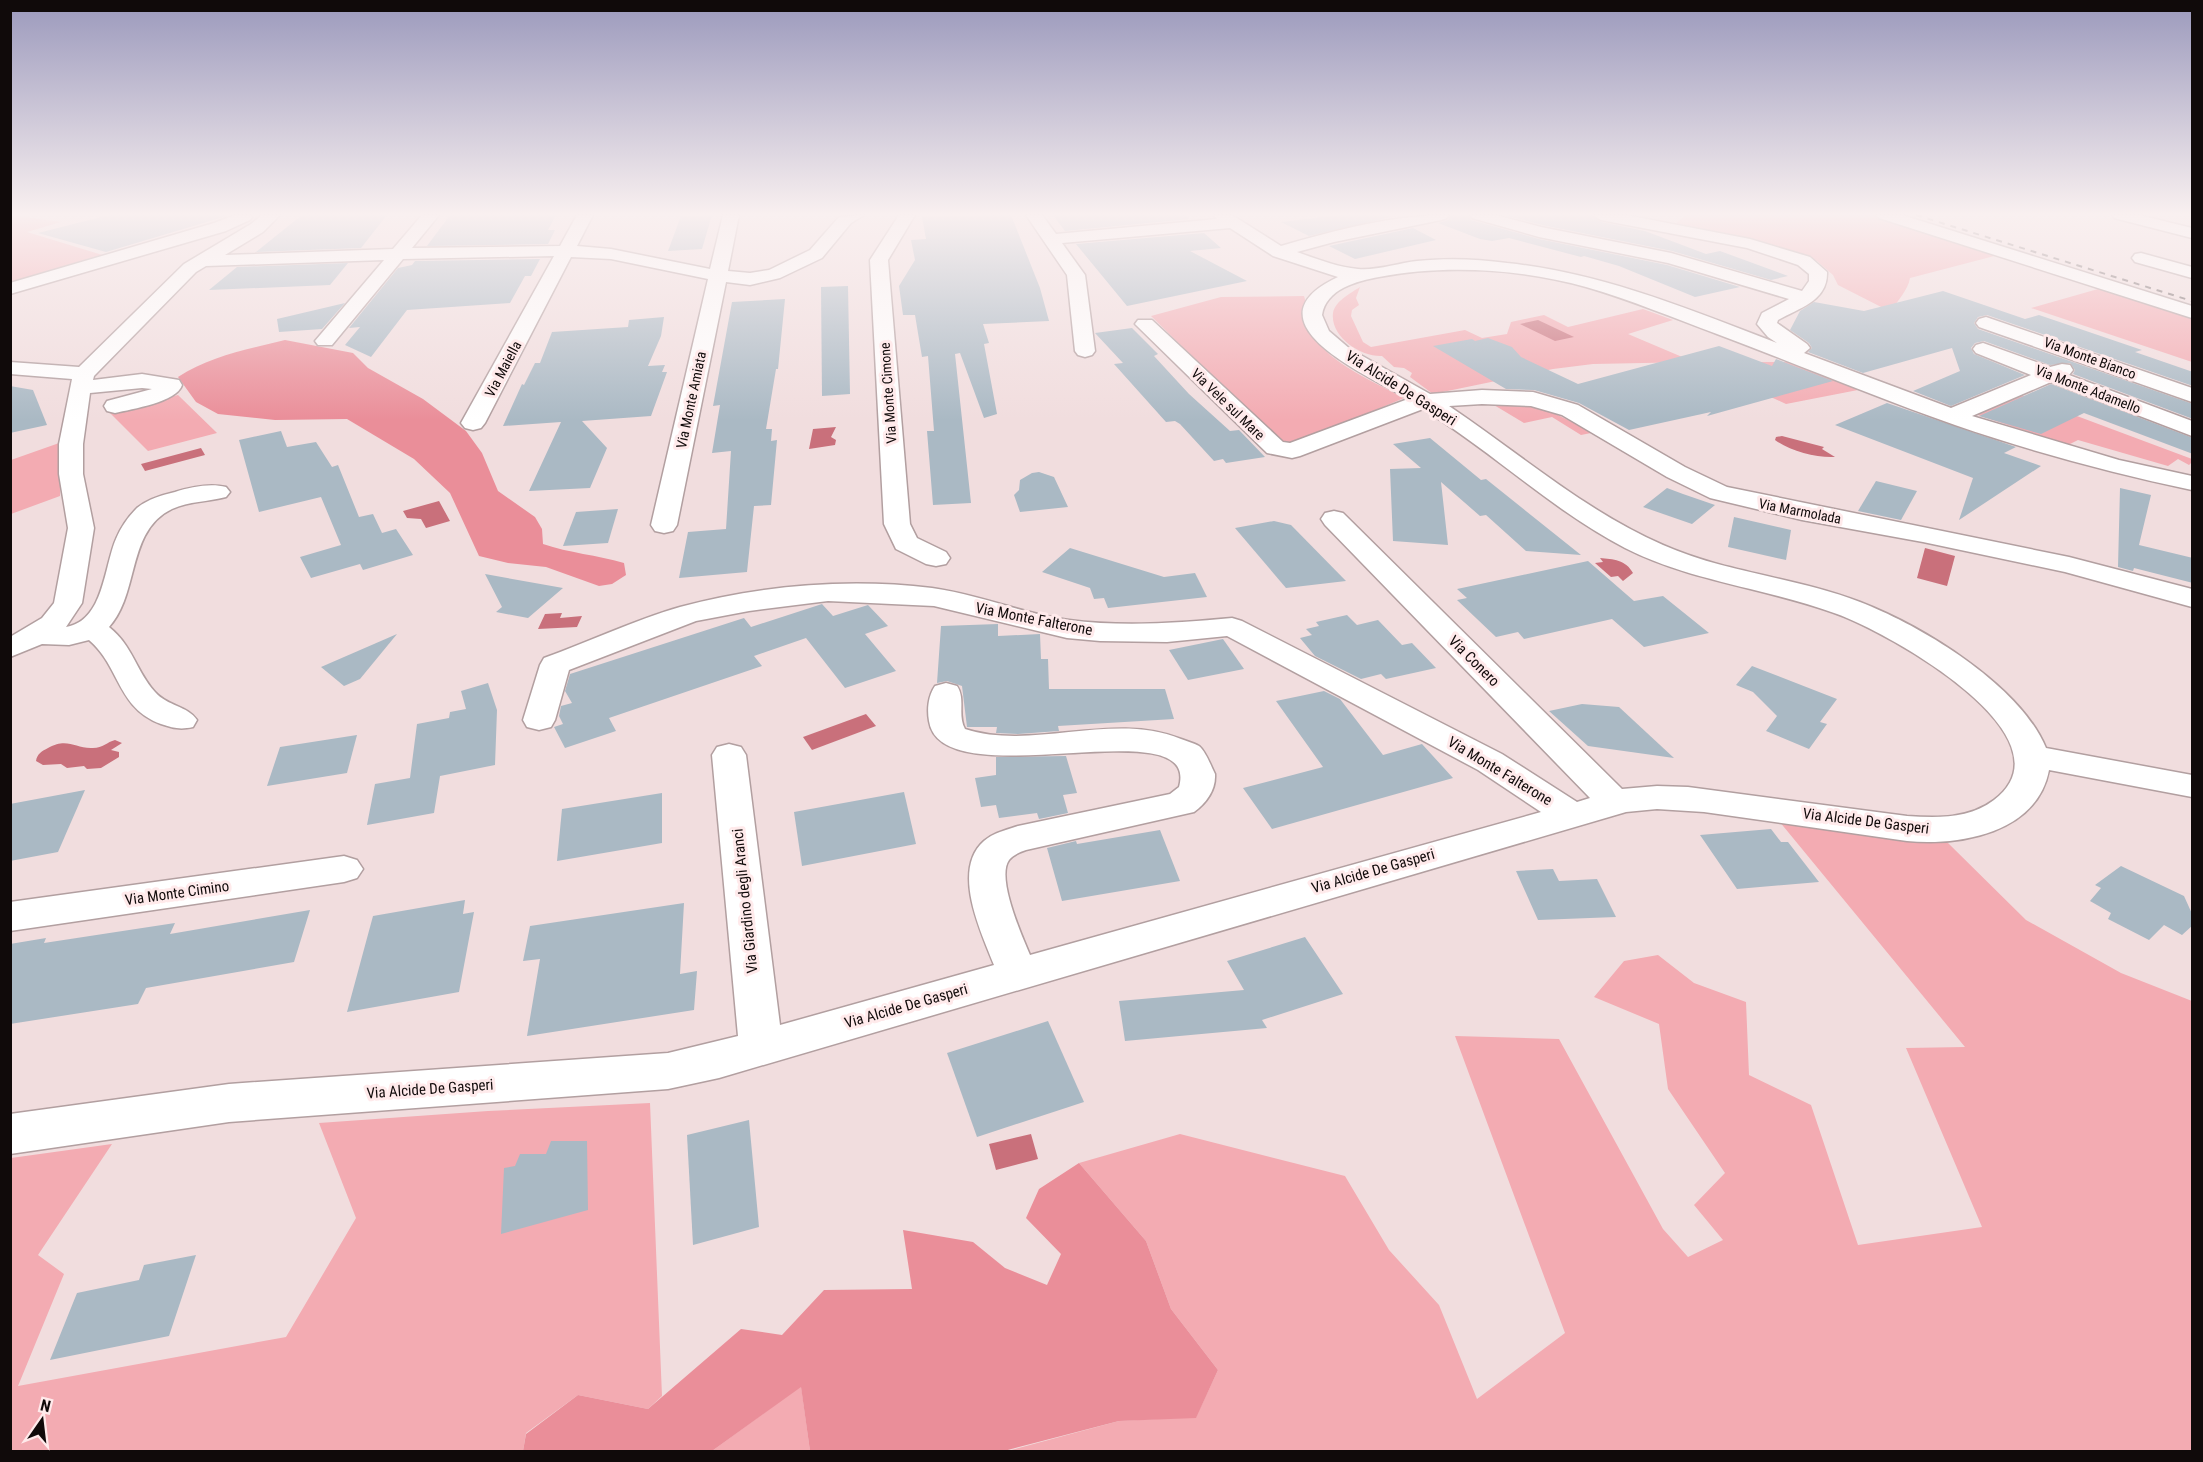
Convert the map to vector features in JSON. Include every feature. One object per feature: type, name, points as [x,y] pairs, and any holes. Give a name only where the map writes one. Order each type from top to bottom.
[{"type":"street","points":[[10,289],[30,283]]},
{"type":"street","points":[[10,648],[37,635],[59,618],[68,603],[78,550],[80,520],[71,474],[70,455],[82,381],[178,283]]},
{"type":"street","points":[[325,341],[373,283]]},
{"type":"street","name":"Via Maiella","points":[[473,423],[549,283]]},
{"type":"street","name":"Via Monte Amiata","points":[[664,525],[716,283]]},
{"type":"street","name":"Via Monte Cimone","points":[[881,283],[897,524],[906,543],[936,558]]},
{"type":"street","points":[[1077,283],[1085,351]]},
{"type":"street","name":"Via Alcide De Gasperi","points":[[10,1134],[229,1103],[642,1074],[694,1066],[1614,802],[1646,797],[1677,797],[1903,827],[1952,829],[1982,821],[2015,803],[2026,790],[2032,773],[2032,756],[2019,728],[1994,699],[1954,669],[1900,635],[1842,606],[1693,565],[1645,547],[1588,514],[1425,401],[1340,351],[1314,324],[1315,305],[1321,294],[1340,283]]},
{"type":"street","name":"Via Alcide De Gasperi","points":[[1586,283],[1611,290],[2022,438],[2115,468],[2193,483]]},
{"type":"street","points":[[1755,283],[1804,298]]},
{"type":"street","points":[[1796,357],[1803,350],[1770,329],[1767,319],[1804,298],[1815,290],[1819,283]]},
{"type":"street","points":[[2102,283],[2193,312]]},
{"type":"street","name":"Via Monte Bianco","points":[[1986,323],[2193,395]]},
{"type":"street","name":"Via Vele sul Mare","points":[[1145,324],[1275,448],[1283,451],[1292,451],[1425,401]]},
{"type":"street","name":"Via Monte Adamello","points":[[1983,349],[2193,429]]},
{"type":"street","points":[[1954,415],[2092,358]]},
{"type":"street","points":[[10,368],[34,369],[82,381],[142,381],[171,385],[170,389],[158,395],[115,406]]},
{"type":"street","points":[[10,374],[34,369]]},
{"type":"street","name":"Via Marmolada","points":[[1425,401],[1500,396],[1549,402],[1575,412],[1676,472],[1719,493],[1791,510],[1923,534],[2069,565],[2193,598]]},
{"type":"street","points":[[2022,438],[2022,449],[2126,481],[2193,496]]},
{"type":"street","points":[[37,635],[66,638],[92,628],[105,615],[133,530],[142,516],[156,506],[176,498],[217,492]]},
{"type":"street","name":"Via Conero","points":[[1334,519],[1614,802]]},
{"type":"street","name":"Via Monte Falterone","points":[[539,720],[555,664],[688,614],[749,602],[828,592],[934,597],[1067,629],[1167,633],[1232,627],[1490,762],[1570,814]]},
{"type":"street","points":[[92,628],[111,644],[142,698],[159,712],[181,720]]},
{"type":"street","points":[[946,693],[946,726],[952,736],[963,741],[992,746],[1095,741],[1152,742],[1179,749],[1192,759],[1196,767],[1195,794],[1181,804],[1162,810],[1018,839],[1005,844],[991,857],[987,874],[990,892],[1018,974]]},
{"type":"street","name":"Via Giardino degli Aranci","points":[[729,755],[761,1047]]},
{"type":"street","points":[[2032,756],[2193,786]]},
{"type":"street","name":"Via Monte Cimino","points":[[10,917],[344,869]]},
{"type":"shaded area","points":[[1837,283],[1909,283],[1891,312]]},
{"type":"shaded area","points":[[1360,287],[1356,298],[1359,305],[1352,310],[1351,316],[1363,342],[1371,347],[1465,330],[1482,338],[1507,334],[1511,322],[1544,315],[1568,327],[1643,309],[1673,320],[1628,334],[1694,362],[1593,364],[1553,369],[1433,394],[1410,377],[1412,373],[1404,368],[1394,367],[1382,356],[1356,349],[1336,330],[1333,322],[1334,309],[1344,298]]},
{"type":"shaded area","points":[[2105,287],[2192,314],[2192,362],[2031,308]]},
{"type":"shaded area","points":[[1304,296],[1313,332],[1322,347],[1342,364],[1404,398],[1298,443],[1279,442],[1151,316],[1221,297]]},
{"type":"shaded area","points":[[1538,320],[1574,337],[1555,341],[1520,324]]},
{"type":"shaded area","points":[[285,340],[353,353],[368,368],[423,399],[466,431],[482,453],[498,491],[535,517],[542,529],[543,544],[624,563],[626,575],[612,584],[599,586],[546,567],[508,563],[479,556],[450,493],[414,459],[347,419],[275,420],[218,414],[196,402],[178,377],[216,358]]},
{"type":"shaded area","points":[[1694,362],[1790,362],[1863,389],[1786,404]]},
{"type":"shaded area","points":[[2018,394],[2192,459],[2192,462],[2189,465],[2178,459],[2168,466],[2078,440],[2068,445],[1978,415]]},
{"type":"shaded area","points":[[178,395],[217,433],[148,451],[110,413]]},
{"type":"shaded area","points":[[1489,402],[1519,404],[1543,409],[1591,433],[1581,435],[1552,417],[1524,423]]},
{"type":"shaded area","points":[[836,427],[831,437],[836,440],[835,445],[809,449],[813,429]]},
{"type":"shaded area","points":[[1782,436],[1824,447],[1822,449],[1835,457],[1804,453],[1775,440],[1776,437]]},
{"type":"shaded area","points":[[62,442],[60,496],[11,514],[11,460]]},
{"type":"shaded area","points":[[201,448],[205,455],[145,471],[141,464]]},
{"type":"shaded area","points":[[439,501],[450,521],[426,528],[421,519],[407,518],[403,511]]},
{"type":"shaded area","points":[[1925,548],[1955,556],[1947,586],[1917,578]]},
{"type":"shaded area","points":[[1600,558],[1623,563],[1633,573],[1623,581],[1618,576],[1611,577],[1595,563],[1603,562]]},
{"type":"shaded area","points":[[562,613],[560,618],[582,616],[577,627],[538,629],[545,614]]},
{"type":"shaded area","points":[[866,714],[876,726],[812,750],[803,737]]},
{"type":"shaded area","points":[[115,740],[122,743],[111,750],[119,752],[119,757],[101,768],[87,769],[84,766],[67,768],[61,764],[43,765],[36,761],[40,753],[55,745],[66,743],[96,748]]},
{"type":"shaded area","points":[[1779,821],[1948,843],[2026,920],[2121,973],[2192,1001],[2192,1451],[1004,1452],[1119,1421],[1196,1417],[1218,1370],[1171,1309],[1146,1241],[1079,1163],[1180,1134],[1345,1176],[1389,1250],[1439,1305],[1477,1399],[1565,1333],[1455,1036],[1559,1039],[1663,1229],[1688,1257],[1723,1240],[1694,1205],[1725,1173],[1668,1089],[1659,1024],[1594,997],[1624,961],[1658,955],[1694,983],[1746,1002],[1749,1075],[1811,1105],[1858,1245],[1982,1227],[1906,1048],[1965,1047]]},
{"type":"shaded area","points":[[650,1103],[662,1396],[648,1409],[578,1395],[526,1433],[523,1451],[11,1452],[11,1158],[112,1144],[38,1255],[64,1274],[18,1386],[286,1337],[356,1218],[319,1123]]},
{"type":"shaded area","points":[[1031,1134],[1038,1159],[996,1170],[989,1144]]},
{"type":"shaded area","points":[[1079,1163],[1146,1241],[1171,1309],[1218,1370],[1196,1418],[1119,1421],[1004,1451],[810,1451],[801,1387],[712,1451],[523,1451],[526,1434],[578,1395],[648,1409],[741,1329],[782,1335],[824,1290],[912,1289],[903,1230],[973,1242],[1005,1268],[1047,1285],[1061,1254],[1026,1218],[1039,1189]]},
{"type":"shaded area","points":[[801,1386],[810,1451],[712,1451]]},
{"type":"building","points":[[217,283],[331,283],[330,285],[209,290]]},
{"type":"building","points":[[386,283],[521,283],[510,303],[407,310],[371,357],[345,345],[360,327],[349,328]]},
{"type":"building","points":[[901,283],[1038,283],[1040,288],[1049,321],[983,324],[989,343],[984,344],[997,414],[984,418],[960,353],[955,354],[971,503],[933,505],[927,431],[934,431],[928,356],[922,357],[915,315],[903,315],[899,286]]},
{"type":"building","points":[[1108,283],[1236,283],[1127,306]]},
{"type":"building","points":[[1661,283],[1727,283],[1740,287],[1695,297]]},
{"type":"building","points":[[848,286],[850,394],[822,396],[821,287]]},
{"type":"building","points":[[1943,291],[2025,319],[2039,315],[2142,350],[2135,352],[2193,372],[2193,386],[1987,315],[1978,317],[1974,323],[1978,329],[2193,404],[2193,419],[2073,374],[2075,370],[2070,363],[2050,365],[1984,341],[1975,343],[1971,348],[1974,354],[2025,375],[1951,406],[1913,391],[1960,371],[1952,348],[1863,373],[1808,352],[1812,348],[1809,343],[1790,330],[1800,311],[1814,302],[1864,311]]},
{"type":"building","points":[[785,299],[778,369],[776,369],[766,429],[772,429],[771,441],[777,440],[771,505],[754,506],[747,572],[679,578],[688,532],[726,529],[731,451],[712,453],[720,405],[713,406],[732,302]]},
{"type":"building","points":[[345,303],[322,329],[279,332],[277,319]]},
{"type":"building","points":[[664,317],[661,336],[648,366],[665,365],[662,372],[667,372],[651,416],[582,421],[607,448],[590,488],[529,491],[561,422],[503,426],[522,384],[524,385],[535,363],[540,363],[552,332],[628,327],[629,320]]},
{"type":"building","points":[[1132,328],[1158,354],[1154,356],[1189,394],[1230,431],[1239,430],[1265,457],[1226,463],[1223,459],[1214,461],[1180,424],[1175,421],[1166,422],[1114,364],[1123,363],[1095,333]]},
{"type":"building","points":[[1488,338],[1512,347],[1521,357],[1578,384],[1719,346],[1772,366],[1776,359],[1833,381],[1707,416],[1711,412],[1629,430],[1579,403],[1534,390],[1506,389],[1433,346]]},
{"type":"building","points":[[2051,384],[2193,438],[2193,454],[2084,413],[2041,434],[1979,416]]},
{"type":"building","points":[[10,386],[33,390],[47,425],[10,433]]},
{"type":"building","points":[[1887,403],[2016,447],[2004,453],[2041,466],[1959,520],[1973,478],[1835,425]]},
{"type":"building","points":[[281,431],[287,447],[316,442],[332,467],[338,465],[359,517],[373,514],[382,533],[396,529],[413,555],[363,570],[360,564],[311,578],[300,557],[341,545],[321,497],[259,512],[239,440]]},
{"type":"building","points":[[1430,438],[1481,480],[1486,479],[1581,555],[1526,551],[1486,515],[1480,516],[1441,482],[1448,545],[1393,541],[1390,469],[1421,468],[1393,444]]},
{"type":"building","points":[[1039,472],[1054,477],[1068,507],[1020,512],[1014,495],[1019,490],[1020,480]]},
{"type":"building","points":[[1876,481],[1917,491],[1901,520],[1858,511]]},
{"type":"building","points":[[1667,488],[1715,505],[1692,524],[1643,507]]},
{"type":"building","points":[[2120,488],[2151,495],[2139,545],[2193,558],[2193,583],[2134,568],[2133,571],[2118,567]]},
{"type":"building","points":[[618,509],[608,543],[563,546],[576,512]]},
{"type":"building","points":[[1734,517],[1791,530],[1786,560],[1728,547]]},
{"type":"building","points":[[1274,521],[1291,525],[1346,581],[1286,588],[1235,528]]},
{"type":"building","points":[[1070,548],[1164,577],[1195,573],[1207,597],[1108,608],[1104,598],[1094,599],[1090,588],[1042,572]]},
{"type":"building","points":[[1588,561],[1634,601],[1663,596],[1709,633],[1644,647],[1612,619],[1524,639],[1518,632],[1496,637],[1457,600],[1467,598],[1457,589]]},
{"type":"building","points":[[485,574],[563,588],[528,618],[496,612],[502,607]]},
{"type":"building","points":[[822,604],[833,616],[868,605],[888,626],[865,634],[896,671],[845,688],[806,638],[754,656],[762,666],[609,718],[616,731],[565,748],[554,727],[563,724],[559,716],[561,706],[572,703],[565,691],[570,674],[744,618],[751,627]]},
{"type":"building","points":[[1347,615],[1357,625],[1378,620],[1402,645],[1412,643],[1436,668],[1386,679],[1381,674],[1361,679],[1315,656],[1300,638],[1312,635],[1306,629],[1319,626],[1316,622]]},
{"type":"building","points":[[998,624],[998,636],[1040,634],[1041,659],[1048,659],[1049,689],[1165,689],[1174,719],[1058,726],[1059,731],[1018,734],[996,733],[997,727],[967,727],[962,686],[947,681],[937,683],[941,626]]},
{"type":"building","points":[[397,634],[360,679],[344,686],[321,667]]},
{"type":"building","points":[[1223,639],[1244,669],[1188,680],[1169,650]]},
{"type":"building","points":[[1752,666],[1837,699],[1820,722],[1827,724],[1809,749],[1766,731],[1777,716],[1753,692],[1736,685]]},
{"type":"building","points":[[488,683],[497,710],[495,765],[440,776],[434,813],[367,825],[375,784],[410,778],[417,724],[449,718],[450,712],[466,709],[461,691]]},
{"type":"building","points":[[1324,691],[1340,699],[1383,755],[1422,744],[1453,778],[1272,829],[1243,788],[1323,767],[1276,701]]},
{"type":"building","points":[[1582,704],[1619,707],[1674,758],[1588,746],[1549,711]]},
{"type":"building","points":[[357,735],[347,773],[267,786],[280,747]]},
{"type":"building","points":[[1066,756],[1077,793],[1063,795],[1068,813],[1039,819],[1037,813],[999,818],[996,805],[981,807],[975,778],[996,775],[996,757]]},
{"type":"building","points":[[85,790],[58,852],[10,861],[10,804]]},
{"type":"building","points":[[904,792],[916,844],[802,866],[794,812]]},
{"type":"building","points":[[662,793],[662,843],[557,861],[562,809]]},
{"type":"building","points":[[1771,829],[1781,842],[1788,842],[1819,882],[1737,889],[1700,835]]},
{"type":"building","points":[[1160,830],[1180,881],[1062,901],[1047,848],[1076,841],[1077,844]]},
{"type":"building","points":[[2121,866],[2184,896],[2193,916],[2193,925],[2182,935],[2164,925],[2149,940],[2108,919],[2111,913],[2090,901],[2101,888],[2095,885]]},
{"type":"building","points":[[1553,869],[1559,881],[1597,879],[1616,917],[1538,920],[1516,871]]},
{"type":"building","points":[[465,900],[463,914],[474,912],[459,992],[347,1012],[373,916]]},
{"type":"building","points":[[684,903],[680,974],[697,971],[694,1010],[527,1036],[540,959],[523,961],[530,926]]},
{"type":"building","points":[[310,910],[294,962],[146,988],[138,1004],[10,1024],[10,944],[46,938],[44,943],[175,923],[170,934]]},
{"type":"building","points":[[1305,937],[1343,994],[1262,1020],[1267,1028],[1125,1041],[1119,1001],[1244,990],[1227,961]]},
{"type":"building","points":[[1048,1021],[1084,1102],[977,1137],[947,1053]]},
{"type":"building","points":[[749,1120],[759,1227],[693,1245],[687,1135]]},
{"type":"building","points":[[551,1141],[587,1141],[588,1210],[501,1234],[504,1168],[515,1166],[520,1154],[546,1154]]},
{"type":"building","points":[[196,1255],[169,1336],[50,1360],[77,1293],[139,1280],[144,1265]]},
{"type":"railway","points":[[2135,283],[2192,301]]}]
